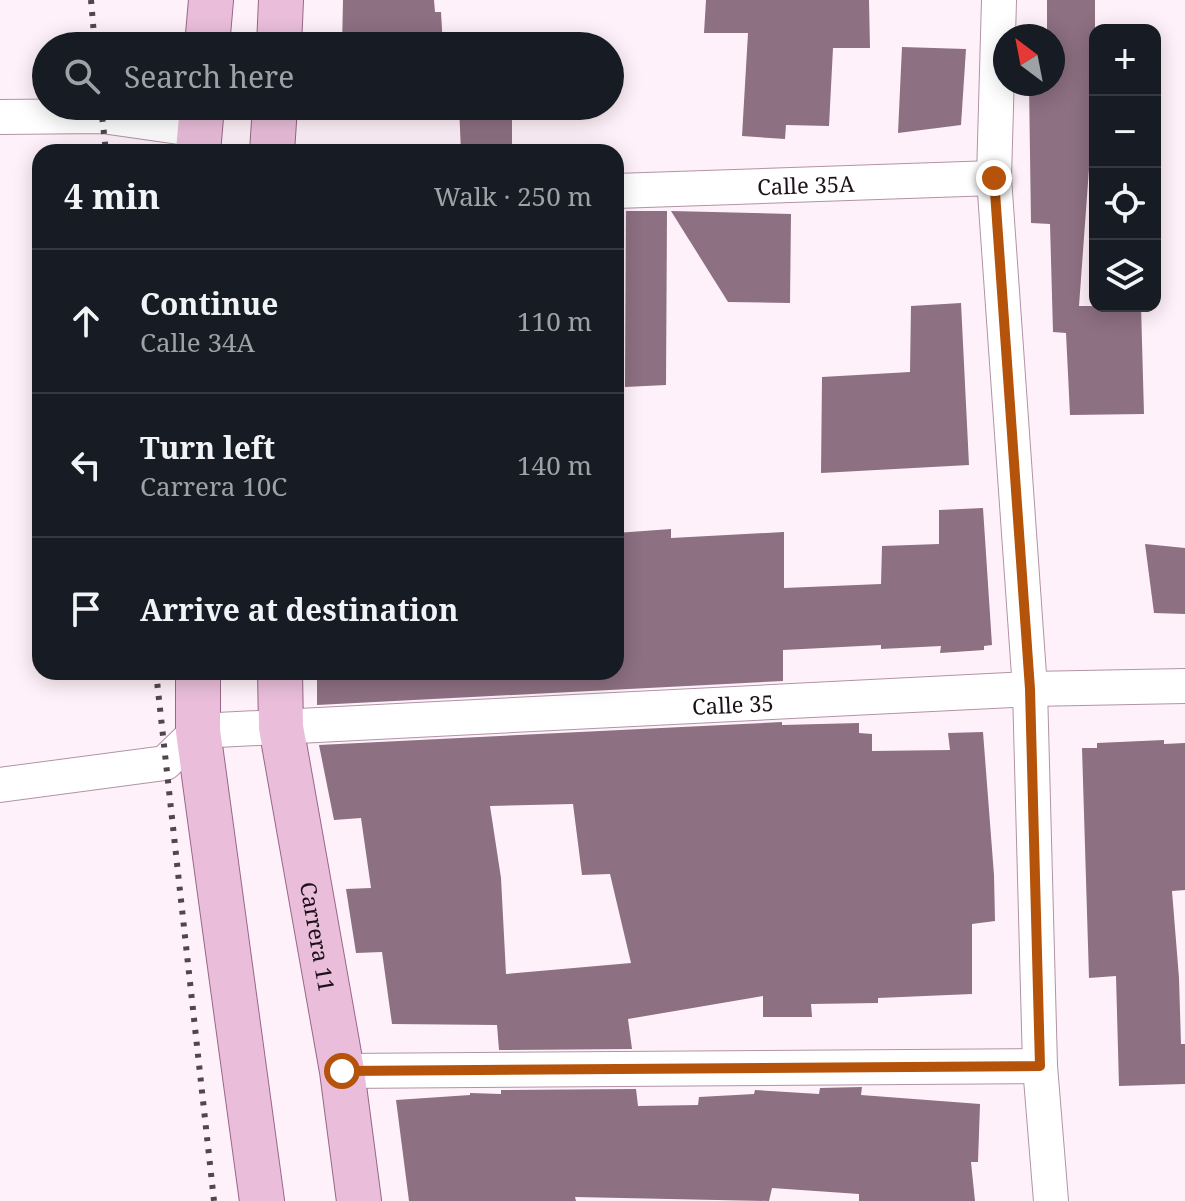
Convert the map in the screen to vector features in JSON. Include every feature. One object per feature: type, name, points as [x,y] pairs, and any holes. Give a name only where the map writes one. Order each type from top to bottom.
[{"type":"main road","points":[[208,32],[211,0]]},
{"type":"main road","points":[[280,32],[281,0]]},
{"type":"main road","points":[[273,144],[274,120]]},
{"type":"main road","points":[[198,680],[198,731],[262,1201]]},
{"type":"main road","name":"Carrera 11","points":[[280,680],[281,727],[342,1071],[359,1201]]},
{"type":"street","points":[[999,0],[994,178],[1030,689],[1040,1066],[1051,1201]]},
{"type":"street","points":[[0,117],[32,117]]},
{"type":"street","points":[[132,120],[200,129]]},
{"type":"street","name":"Calle 35A","points":[[624,191],[994,178]]},
{"type":"street","name":"Calle 35","points":[[198,731],[1030,689],[1185,686]]},
{"type":"street","points":[[0,785],[165,763],[198,731]]},
{"type":"street","points":[[342,1071],[1040,1066]]},
{"type":"building","points":[[343,0],[434,0],[435,12],[441,12],[442,32],[342,32]]},
{"type":"building","points":[[706,0],[869,0],[870,48],[833,48],[829,126],[786,125],[785,139],[742,136],[748,33],[704,33]]},
{"type":"building","points":[[1047,0],[1095,0],[1095,24],[1089,24],[1089,169],[1079,306],[1089,306],[1089,312],[1141,312],[1144,414],[1070,415],[1066,333],[1053,332],[1050,224],[1031,223],[1029,96],[1065,96],[1065,24],[1047,24]]},
{"type":"building","points":[[902,47],[966,49],[961,125],[898,133]]},
{"type":"building","points":[[460,120],[512,120],[512,144],[461,144]]},
{"type":"building","points":[[626,211],[667,211],[666,385],[625,387]]},
{"type":"building","points":[[671,211],[791,214],[790,303],[728,302]]},
{"type":"building","points":[[961,303],[969,465],[821,473],[822,377],[910,372],[911,306]]},
{"type":"building","points":[[983,508],[992,645],[984,646],[984,650],[940,653],[941,646],[881,649],[881,645],[783,650],[783,681],[317,705],[317,680],[624,680],[624,532],[671,529],[671,538],[784,532],[784,588],[881,584],[882,546],[939,544],[939,510]]},
{"type":"building","points":[[1145,544],[1185,548],[1185,614],[1154,613]]},
{"type":"building","points":[[782,722],[782,725],[859,723],[859,733],[872,734],[872,751],[950,750],[948,733],[983,732],[995,921],[972,924],[972,994],[878,998],[878,1003],[811,1004],[812,1017],[763,1017],[763,996],[628,1019],[632,1049],[499,1050],[497,1025],[392,1024],[382,952],[356,953],[346,889],[371,888],[361,818],[334,820],[319,745]],"holes":[[[573,804],[582,875],[610,874],[631,963],[506,974],[501,878],[490,806]]]},
{"type":"building","points":[[1164,740],[1164,744],[1185,743],[1185,890],[1172,891],[1181,1044],[1185,1044],[1185,1084],[1119,1086],[1116,976],[1089,978],[1082,748],[1097,748],[1097,743]]},
{"type":"building","points":[[862,1087],[861,1095],[980,1104],[978,1162],[971,1162],[975,1201],[859,1201],[859,1194],[772,1188],[769,1201],[575,1197],[576,1201],[409,1201],[396,1100],[470,1093],[501,1094],[501,1090],[636,1089],[638,1106],[698,1105],[699,1097],[754,1094],[755,1090],[819,1094],[820,1088]]},
{"type":"railway","points":[[91,0],[94,32]]},
{"type":"railway","points":[[103,120],[105,144]]},
{"type":"railway","points":[[157,680],[214,1201]]},
{"type":"route","points":[[342,1071],[1040,1066],[1030,689],[994,178]]}]
